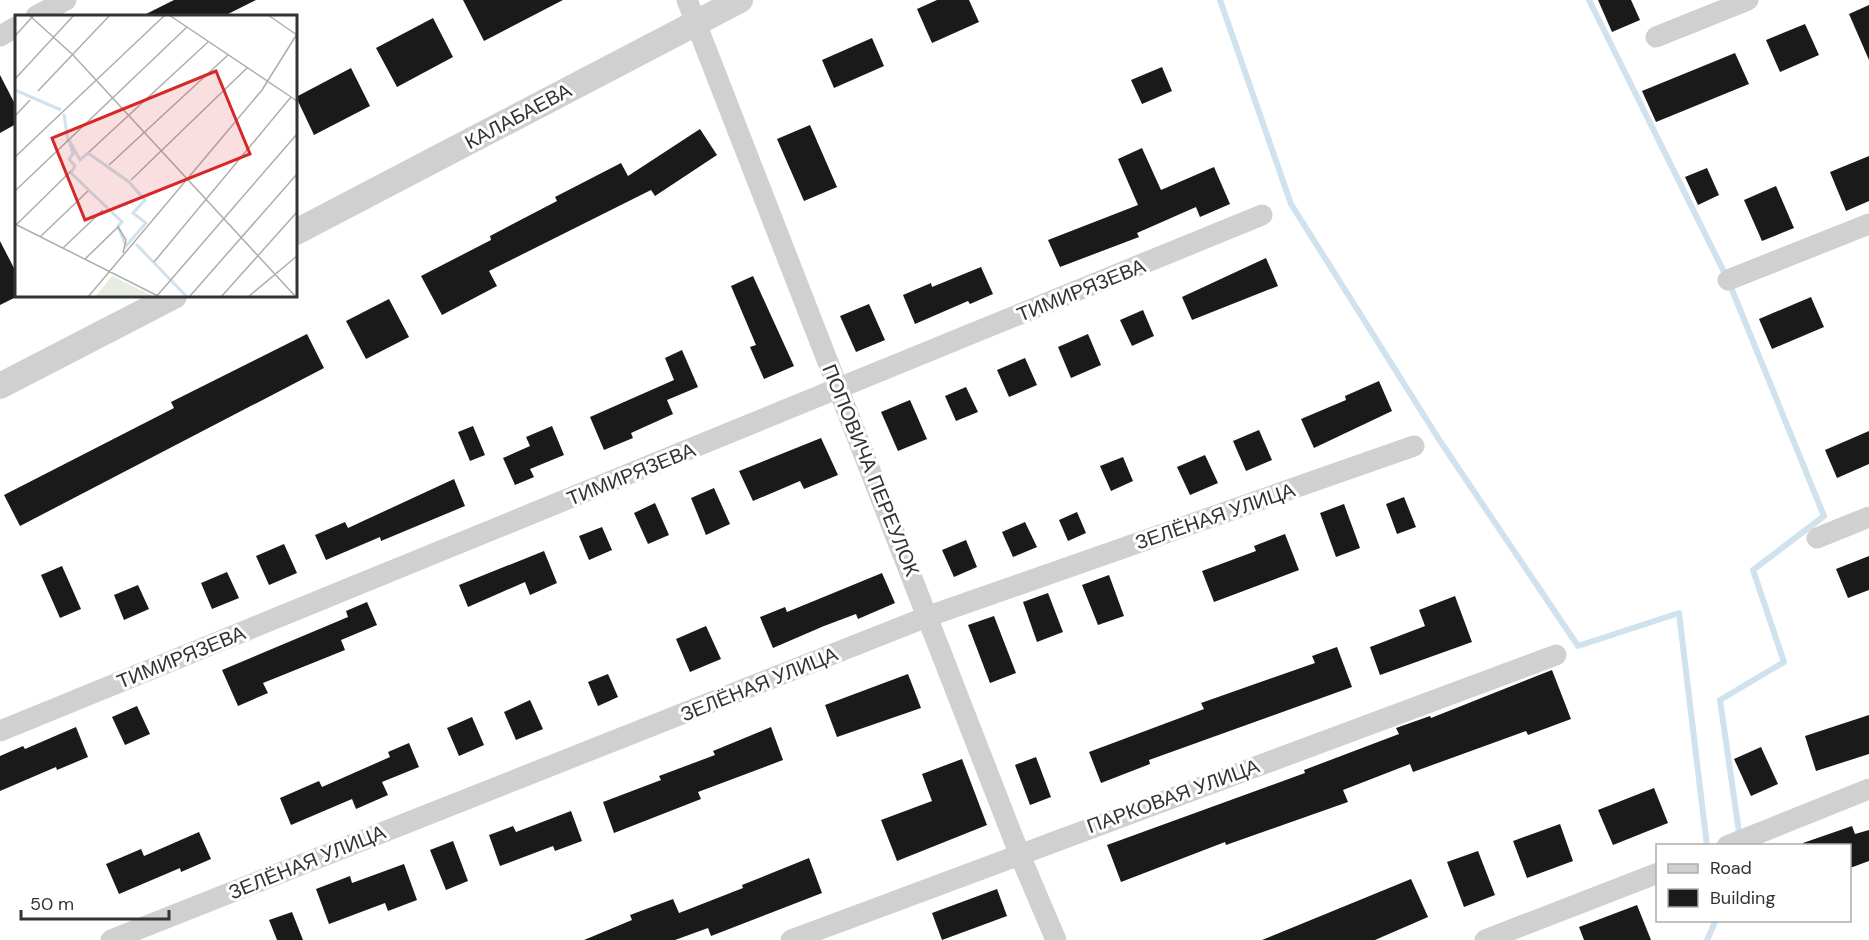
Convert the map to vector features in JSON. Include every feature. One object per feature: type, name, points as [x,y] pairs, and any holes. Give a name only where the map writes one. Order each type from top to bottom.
[{"type":"street","points":[[38,15],[66,0]]},
{"type":"street","name":"КАЛАБАЕВА","points":[[297,231],[692,12],[740,0]]},
{"type":"street","points":[[1656,37],[1748,0]]},
{"type":"street","name":"ПОПОВИЧА ПЕРЕУЛОК","points":[[692,12],[838,390],[929,616],[1019,853],[1056,940]]},
{"type":"street","points":[[0,36],[15,28]]},
{"type":"street","name":"ТИМИРЯЗЕВА","points":[[0,731],[1262,215]]},
{"type":"street","points":[[1728,280],[1869,224]]},
{"type":"street","points":[[0,386],[172,297]]},
{"type":"street","name":"ЗЕЛЁНАЯ УЛИЦА","points":[[111,940],[929,616],[1414,446]]},
{"type":"street","points":[[1817,538],[1869,517]]},
{"type":"street","name":"ПАРКОВАЯ УЛИЦА","points":[[791,940],[1019,853],[1556,655]]},
{"type":"street","points":[[1732,844],[1869,789]]},
{"type":"street","points":[[1485,940],[1656,874]]},
{"type":"building","points":[[174,0],[256,0],[226,15],[144,15]]},
{"type":"building","points":[[463,0],[563,0],[484,41]]},
{"type":"building","points":[[937,0],[969,0],[979,22],[932,43],[917,9]]},
{"type":"building","points":[[1598,0],[1631,0],[1640,20],[1612,32]]},
{"type":"building","points":[[1869,5],[1869,60],[1849,14]]},
{"type":"building","points":[[433,18],[453,57],[397,87],[376,48]]},
{"type":"building","points":[[1805,24],[1819,55],[1780,72],[1766,40]]},
{"type":"building","points":[[872,38],[884,66],[834,88],[822,60]]},
{"type":"building","points":[[1735,53],[1749,84],[1656,122],[1642,91]]},
{"type":"building","points":[[1162,67],[1172,91],[1142,104],[1131,80]]},
{"type":"building","points":[[351,68],[370,106],[314,135],[297,96]]},
{"type":"building","points":[[0,75],[15,104],[15,125],[0,133]]},
{"type":"building","points":[[810,125],[837,187],[804,201],[777,139]]},
{"type":"building","points":[[700,129],[717,155],[655,196],[651,190],[489,271],[497,286],[442,315],[421,276],[491,240],[490,236],[557,201],[555,197],[621,163],[628,176]]},
{"type":"building","points":[[1142,148],[1161,190],[1214,167],[1230,204],[1200,217],[1196,207],[1137,233],[1139,237],[1060,267],[1048,240],[1138,205],[1118,159]]},
{"type":"building","points":[[1869,156],[1869,201],[1846,211],[1830,172]]},
{"type":"building","points":[[1707,168],[1719,195],[1698,205],[1685,177]]},
{"type":"building","points":[[1776,186],[1794,228],[1762,241],[1744,200]]},
{"type":"building","points":[[0,241],[15,270],[16,297],[0,305]]},
{"type":"building","points":[[1266,258],[1278,286],[1192,320],[1182,297]]},
{"type":"building","points":[[981,267],[993,294],[970,304],[968,301],[915,324],[903,295],[931,283],[932,287]]},
{"type":"building","points":[[753,276],[794,366],[764,379],[750,347],[756,345],[731,286]]},
{"type":"building","points":[[1811,297],[1824,327],[1772,349],[1759,319]]},
{"type":"building","points":[[389,299],[409,337],[366,359],[346,321]]},
{"type":"building","points":[[869,304],[885,340],[856,352],[840,316]]},
{"type":"building","points":[[1143,310],[1154,336],[1132,346],[1120,320]]},
{"type":"building","points":[[307,334],[324,368],[20,526],[4,495],[174,408],[171,402]]},
{"type":"building","points":[[1088,334],[1101,365],[1071,378],[1058,347]]},
{"type":"building","points":[[682,350],[698,387],[667,400],[673,414],[631,433],[633,438],[604,450],[590,417],[674,380],[665,358]]},
{"type":"building","points":[[1025,358],[1037,385],[1009,397],[997,370]]},
{"type":"building","points":[[1379,381],[1392,411],[1314,448],[1301,419],[1346,400],[1345,396]]},
{"type":"building","points":[[966,387],[978,412],[956,421],[945,396]]},
{"type":"building","points":[[910,400],[927,439],[898,451],[881,412]]},
{"type":"building","points":[[473,426],[485,455],[470,461],[458,432]]},
{"type":"building","points":[[552,426],[564,455],[530,469],[534,477],[515,485],[503,458],[530,446],[526,437]]},
{"type":"building","points":[[1259,430],[1272,460],[1246,471],[1233,441]]},
{"type":"building","points":[[1869,431],[1869,464],[1837,478],[1825,450]]},
{"type":"building","points":[[821,438],[838,475],[804,489],[800,481],[753,501],[739,471]]},
{"type":"building","points":[[1205,455],[1218,483],[1190,495],[1177,467]]},
{"type":"building","points":[[1123,457],[1133,481],[1111,491],[1100,466]]},
{"type":"building","points":[[454,479],[465,506],[381,541],[380,537],[326,560],[315,535],[345,522],[348,528]]},
{"type":"building","points":[[714,488],[730,524],[706,535],[691,498]]},
{"type":"building","points":[[1404,497],[1416,527],[1397,534],[1386,504]]},
{"type":"building","points":[[655,503],[669,535],[648,544],[634,513]]},
{"type":"building","points":[[1344,504],[1360,548],[1336,557],[1320,513]]},
{"type":"building","points":[[1077,512],[1086,533],[1068,541],[1059,520]]},
{"type":"building","points":[[1025,522],[1037,547],[1013,557],[1002,532]]},
{"type":"building","points":[[602,527],[612,550],[589,560],[579,536]]},
{"type":"building","points":[[1285,534],[1299,570],[1214,602],[1202,571],[1256,551],[1254,546]]},
{"type":"building","points":[[966,540],[977,567],[954,577],[942,550]]},
{"type":"building","points":[[284,544],[297,573],[269,585],[256,556]]},
{"type":"building","points":[[544,551],[557,583],[530,595],[525,582],[468,607],[459,585]]},
{"type":"building","points":[[1869,556],[1869,590],[1848,598],[1836,569]]},
{"type":"building","points":[[62,566],[81,609],[60,618],[41,575]]},
{"type":"building","points":[[227,572],[239,598],[212,609],[201,583]]},
{"type":"building","points":[[882,573],[895,603],[858,619],[856,614],[773,648],[760,617],[785,607],[787,612]]},
{"type":"building","points":[[1109,575],[1124,616],[1098,625],[1082,585]]},
{"type":"building","points":[[138,585],[149,609],[124,620],[114,595]]},
{"type":"building","points":[[1048,593],[1063,632],[1037,642],[1023,602]]},
{"type":"building","points":[[1455,596],[1472,642],[1380,675],[1370,647],[1425,626],[1419,610]]},
{"type":"building","points":[[367,602],[377,625],[341,640],[345,650],[263,683],[268,693],[238,706],[222,670],[348,617],[346,611]]},
{"type":"building","points":[[994,616],[1016,673],[990,683],[968,625]]},
{"type":"building","points":[[706,626],[721,659],[690,672],[676,639]]},
{"type":"building","points":[[1337,647],[1352,687],[1149,760],[1150,764],[1101,783],[1089,752],[1204,709],[1201,703],[1315,663],[1312,656]]},
{"type":"building","points":[[1552,670],[1571,719],[1528,735],[1526,731],[1413,772],[1410,764],[1343,790],[1348,802],[1226,845],[1225,842],[1121,882],[1107,845],[1305,773],[1304,770],[1399,734],[1396,728],[1430,716],[1431,718]]},
{"type":"building","points":[[608,674],[618,697],[598,706],[588,682]]},
{"type":"building","points":[[908,674],[921,708],[837,737],[825,705]]},
{"type":"building","points":[[530,700],[543,729],[516,740],[504,712]]},
{"type":"building","points":[[137,706],[150,734],[125,745],[112,717]]},
{"type":"building","points":[[1869,715],[1869,754],[1816,771],[1805,736]]},
{"type":"building","points":[[472,717],[484,745],[459,756],[447,728]]},
{"type":"building","points":[[76,727],[88,757],[57,770],[56,767],[0,791],[0,756],[23,746],[25,749]]},
{"type":"building","points":[[771,727],[783,760],[698,792],[701,799],[614,833],[603,802],[661,780],[659,776],[715,755],[713,751]]},
{"type":"building","points":[[409,743],[419,767],[382,782],[388,795],[356,809],[352,799],[291,825],[280,798],[319,781],[322,787],[390,757],[388,752]]},
{"type":"building","points":[[1761,747],[1778,784],[1751,796],[1734,759]]},
{"type":"building","points":[[1036,757],[1051,797],[1030,805],[1015,765]]},
{"type":"building","points":[[962,759],[987,825],[897,861],[881,820],[932,801],[922,774]]},
{"type":"building","points":[[1654,788],[1668,823],[1613,845],[1598,810]]},
{"type":"building","points":[[571,811],[582,841],[555,851],[553,846],[500,866],[489,835],[513,826],[516,832]]},
{"type":"building","points":[[1560,824],[1573,861],[1527,878],[1513,841]]},
{"type":"building","points":[[1852,826],[1855,834],[1869,830],[1869,861],[1851,868],[1851,844],[1803,843]]},
{"type":"building","points":[[199,832],[211,859],[181,872],[180,868],[119,894],[106,864],[141,849],[144,856]]},
{"type":"building","points":[[453,841],[468,881],[446,890],[430,850]]},
{"type":"building","points":[[1478,851],[1495,895],[1464,907],[1447,862]]},
{"type":"building","points":[[809,858],[822,893],[711,936],[708,928],[675,940],[584,940],[632,920],[630,915],[673,899],[679,913],[743,888],[742,885]]},
{"type":"building","points":[[404,864],[417,900],[388,911],[385,903],[329,924],[316,889],[350,876],[352,883]]},
{"type":"building","points":[[1411,879],[1428,917],[1375,940],[1262,940]]},
{"type":"building","points":[[997,889],[1007,916],[942,940],[932,913]]},
{"type":"building","points":[[1637,905],[1651,940],[1584,940],[1579,927]]},
{"type":"building","points":[[292,912],[303,940],[277,940],[269,920]]},
{"type":"waterway","points":[[1220,0],[1291,204],[1440,441],[1578,646],[1679,613],[1707,844]]},
{"type":"waterway","points":[[1589,0],[1728,280],[1824,516],[1753,570],[1784,662],[1720,700],[1739,832],[1735,835]]},
{"type":"waterway","points":[[1707,940],[1715,922]]}]
